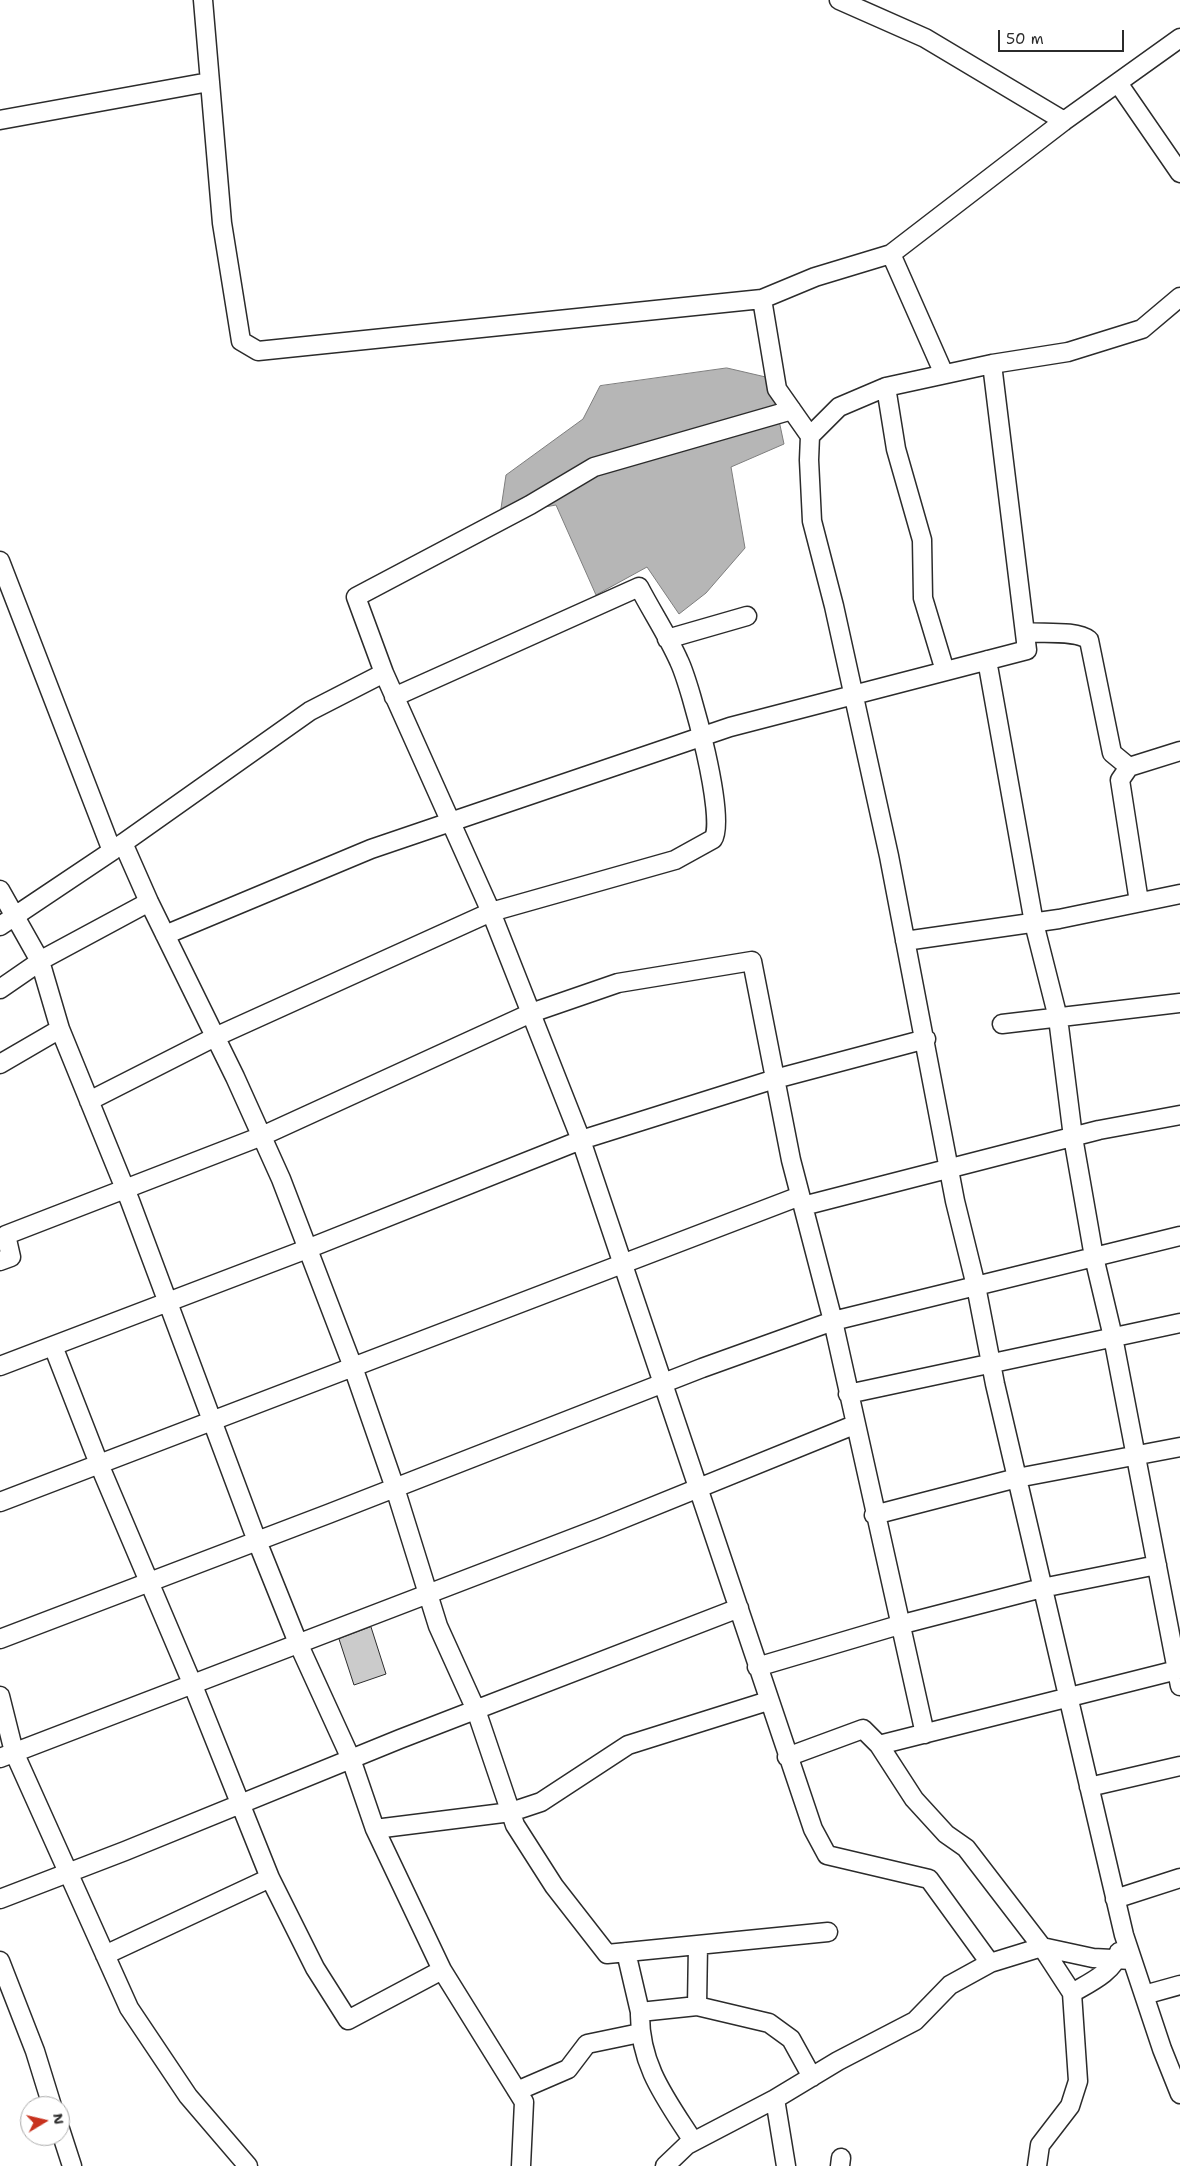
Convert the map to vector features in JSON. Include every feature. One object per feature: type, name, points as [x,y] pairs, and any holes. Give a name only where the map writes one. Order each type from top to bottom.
[{"type":"street","points":[[202,0],[222,223],[241,341],[258,351],[762,299],[815,277],[891,254],[1064,121],[1180,38]]},
{"type":"street","points":[[838,0],[925,38],[1064,121]]},
{"type":"street","points":[[0,120],[209,82]]},
{"type":"street","points":[[1118,83],[1180,172]]},
{"type":"street","points":[[891,254],[944,374]]},
{"type":"street","points":[[810,436],[839,407],[886,387],[992,364],[1068,352],[1142,329],[1180,297]]},
{"type":"street","points":[[762,299],[777,389],[810,436],[808,460],[812,521],[834,606],[852,696],[889,856],[926,1040],[949,1168],[976,1286],[991,1364],[1067,1698],[1116,1899],[1124,1935],[1125,1959],[1144,1995],[1180,2094]]},
{"type":"street","points":[[165,935],[371,849],[703,736],[1027,650],[992,364]]},
{"type":"street","points":[[886,387],[896,449],[922,540],[923,598],[945,671]]},
{"type":"street","points":[[792,410],[594,467],[530,505],[356,597],[394,697],[491,912],[581,1140],[768,1701],[813,1829],[827,1855],[930,1879],[990,1963]]},
{"type":"street","points":[[0,561],[118,847],[149,902],[215,1037],[281,1179],[352,1367],[395,1488],[438,1626],[476,1710],[515,1825],[554,1886],[607,1954],[828,1932]]},
{"type":"street","points":[[89,1101],[215,1037],[491,912],[675,860],[713,839],[716,835],[716,816],[703,736],[680,662],[639,587],[394,697]]},
{"type":"street","points":[[667,639],[748,616]]},
{"type":"street","points":[[1025,632],[1073,633],[1089,640],[1112,753],[1129,767]]},
{"type":"street","points":[[879,1745],[1067,1698],[1178,1678],[1113,1337],[1094,1257],[1073,1137],[1058,1018],[1034,923],[988,660]]},
{"type":"street","points":[[0,926],[118,847],[310,712],[384,673]]},
{"type":"street","points":[[1139,902],[1120,780],[1129,767],[1180,751]]},
{"type":"street","points":[[0,890],[40,961],[60,1029],[126,1190],[257,1541],[298,1643],[351,1760],[375,1830],[442,1970],[524,2102],[521,2166]]},
{"type":"street","points":[[905,941],[1034,923],[1180,894]]},
{"type":"street","points":[[0,989],[40,961],[149,902]]},
{"type":"street","points":[[0,1261],[11,1257],[3,1230],[126,1190],[262,1136],[531,1013],[618,983],[752,961],[801,1201],[833,1321],[874,1515],[925,1734]]},
{"type":"street","points":[[1002,1024],[1180,1003]]},
{"type":"street","points":[[0,1064],[60,1029]]},
{"type":"street","points":[[0,1366],[307,1250],[581,1140],[775,1078],[926,1040]]},
{"type":"street","points":[[0,1502],[622,1264],[801,1201],[949,1168],[1073,1137],[1180,1116]]},
{"type":"street","points":[[0,1639],[663,1383],[833,1321],[1180,1236]]},
{"type":"street","points":[[848,1394],[1180,1323]]},
{"type":"street","points":[[53,1346],[99,1464],[192,1683],[270,1878],[314,1968],[348,2020],[442,1970]]},
{"type":"street","points":[[7,1755],[600,1528],[854,1425]]},
{"type":"street","points":[[874,1515],[1017,1478],[1180,1447]]},
{"type":"street","points":[[757,1666],[899,1625],[1042,1588],[1157,1565]]},
{"type":"street","points":[[0,1899],[738,1608]]},
{"type":"street","points":[[0,1696],[7,1755],[68,1873],[129,2008],[188,2096],[248,2166]]},
{"type":"street","points":[[375,1830],[511,1812],[542,1802],[628,1745],[768,1701]]},
{"type":"street","points":[[788,1757],[863,1729],[879,1745],[914,1799],[946,1834],[966,1848],[1042,1947],[1072,1993],[1078,2081],[1070,2106],[1040,2145],[1037,2166]]},
{"type":"street","points":[[1089,1786],[1180,1766]]},
{"type":"street","points":[[105,1955],[270,1878]]},
{"type":"street","points":[[1116,1899],[1180,1878]]},
{"type":"street","points":[[697,2006],[698,1945]]},
{"type":"street","points":[[665,2166],[693,2141],[776,2099],[915,2021],[950,1985],[990,1963],[1042,1947],[1093,1958],[1125,1959]]},
{"type":"street","points":[[626,1952],[640,2012],[640,2033],[657,2086],[693,2141]]},
{"type":"street","points":[[1072,1993],[1100,1977],[1125,1959]]},
{"type":"street","points":[[0,1961],[35,2051],[49,2096]]},
{"type":"street","points":[[1144,1995],[1180,1985]]},
{"type":"street","points":[[640,2012],[697,2006],[769,2022],[791,2039],[812,2078]]},
{"type":"street","points":[[517,2091],[568,2069],[587,2044],[640,2033]]},
{"type":"street","points":[[776,2099],[786,2166]]},
{"type":"street","points":[[66,2146],[72,2166]]},
{"type":"shaded area","points":[[727,368],[770,378],[784,444],[731,467],[745,548],[706,593],[679,614],[647,567],[596,595],[556,505],[500,515],[506,475],[583,419],[600,386]]},
{"type":"building","points":[[371,1627],[386,1674],[354,1685],[339,1639]]}]
